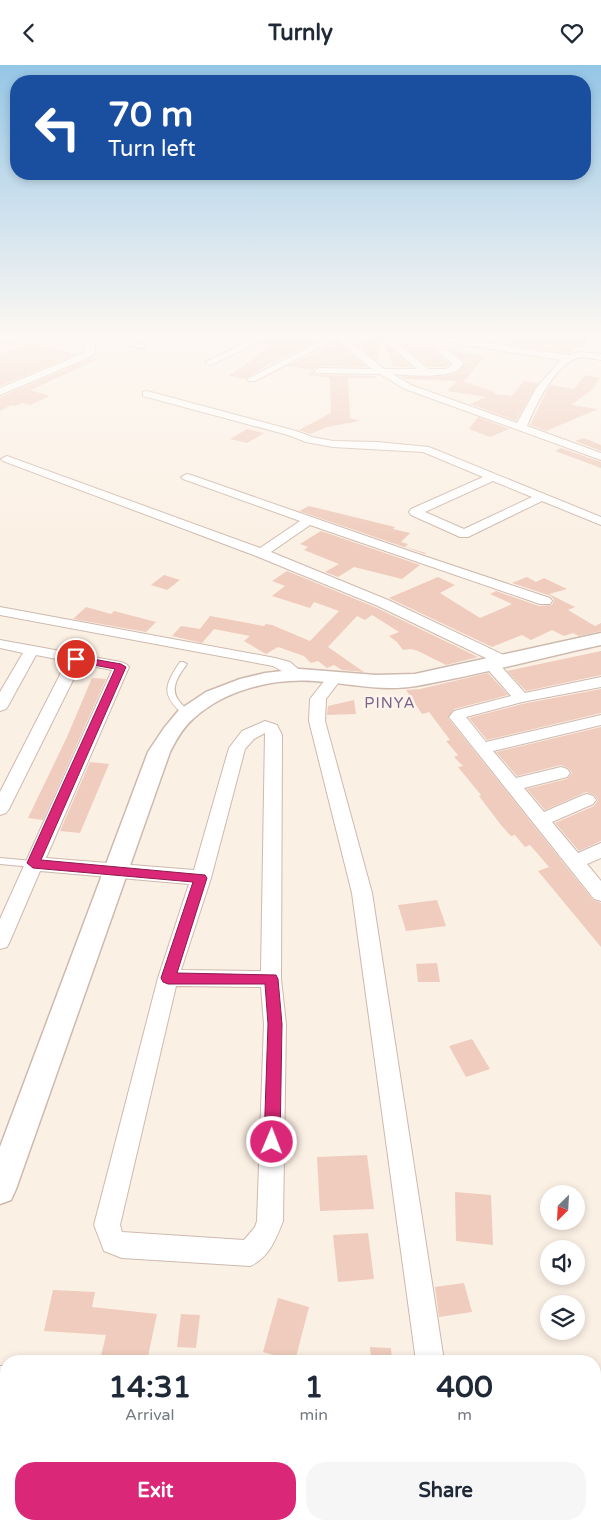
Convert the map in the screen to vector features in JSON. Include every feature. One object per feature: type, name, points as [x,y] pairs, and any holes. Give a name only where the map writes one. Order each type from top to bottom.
[{"type":"street","points":[[182,403],[292,433],[310,440],[333,444],[425,449],[601,521]]},
{"type":"street","points":[[452,403],[601,457]]},
{"type":"street","points":[[521,427],[532,403]]},
{"type":"street","points":[[7,459],[261,553],[383,603],[498,662],[521,698]]},
{"type":"street","points":[[204,467],[187,477],[308,521],[545,601]]},
{"type":"street","points":[[494,476],[415,512],[464,534],[542,496]]},
{"type":"street","points":[[261,553],[308,521]]},
{"type":"street","points":[[0,611],[275,662],[285,665],[296,674]]},
{"type":"street","points":[[0,1189],[159,752],[171,730],[187,713],[208,699],[234,687],[271,678],[296,674],[394,683],[601,639]]},
{"type":"street","points":[[0,644],[121,667],[0,941]]},
{"type":"street","points":[[0,706],[32,650]]},
{"type":"street","points":[[0,809],[76,659]]},
{"type":"street","points":[[334,678],[318,699],[317,721],[362,893],[429,1355]]},
{"type":"street","points":[[601,682],[521,698],[457,716],[461,724],[576,861],[601,894]]},
{"type":"street","points":[[482,748],[601,720]]},
{"type":"street","points":[[261,727],[268,727],[274,735],[271,979],[275,1024],[270,1221],[265,1235],[250,1253],[122,1245],[113,1242],[109,1235],[107,1225],[168,978],[200,878],[237,748],[248,735],[261,727]]},
{"type":"street","points":[[512,785],[561,773]]},
{"type":"street","points":[[541,820],[587,800]]},
{"type":"street","points":[[576,861],[601,850]]},
{"type":"street","points":[[33,863],[200,878]]},
{"type":"street","points":[[168,978],[271,979]]},
{"type":"lane","points":[[183,664],[172,679],[169,689],[170,697],[187,713]]},
{"type":"lane","points":[[0,861],[33,863]]},
{"type":"building","points":[[0,403],[22,403],[15,406],[11,405],[0,411]]},
{"type":"building","points":[[331,403],[349,403],[350,418],[360,421],[327,427],[310,434],[299,430],[331,413]]},
{"type":"building","points":[[471,403],[526,403],[516,421],[470,404]]},
{"type":"building","points":[[541,403],[573,403],[571,405],[598,409],[546,431],[530,425]]},
{"type":"building","points":[[478,417],[509,429],[490,437],[469,429]]},
{"type":"building","points":[[247,429],[264,433],[247,443],[230,439]]},
{"type":"building","points":[[584,438],[601,445],[601,451],[575,441]]},
{"type":"building","points":[[561,448],[601,462],[601,468],[555,451]]},
{"type":"building","points":[[309,506],[395,527],[393,529],[410,533],[401,542],[408,544],[405,547],[426,553],[425,554],[299,511]]},
{"type":"building","points":[[321,531],[420,565],[402,579],[354,567],[338,577],[325,572],[339,564],[304,550],[308,547],[300,544]]},
{"type":"building","points":[[287,571],[377,608],[478,657],[446,665],[418,651],[411,649],[403,650],[389,636],[399,632],[372,615],[365,620],[357,616],[328,647],[364,672],[342,670],[334,665],[327,668],[318,661],[311,663],[304,656],[278,647],[266,654],[244,641],[250,636],[214,629],[202,643],[172,636],[181,626],[200,629],[210,616],[264,626],[266,624],[272,625],[310,641],[339,611],[314,602],[310,608],[272,596],[285,586],[272,581]]},
{"type":"building","points":[[164,575],[180,580],[167,590],[151,585]]},
{"type":"building","points":[[438,577],[455,585],[440,593],[480,618],[512,604],[490,594],[496,591],[539,606],[552,605],[554,600],[551,596],[512,583],[527,577],[536,582],[544,578],[567,589],[549,594],[575,607],[568,610],[595,626],[601,623],[601,631],[579,636],[573,633],[564,636],[552,630],[531,640],[522,635],[492,647],[389,598]]},
{"type":"building","points":[[86,607],[111,614],[114,611],[156,622],[146,632],[73,619]]},
{"type":"building","points":[[601,651],[601,675],[526,691],[507,671]]},
{"type":"building","points":[[488,673],[508,695],[454,709],[448,718],[593,900],[601,903],[601,947],[538,871],[549,867],[530,845],[525,847],[515,835],[511,836],[501,825],[479,796],[481,795],[458,767],[463,766],[454,757],[458,755],[446,741],[450,740],[429,712],[422,714],[406,690],[420,689]]},
{"type":"building","points":[[92,678],[106,679],[43,820],[28,818],[67,737]]},
{"type":"building","points":[[601,689],[601,713],[487,740],[469,718],[522,704]]},
{"type":"building","points":[[354,700],[356,714],[327,715],[328,706]]},
{"type":"building","points":[[601,727],[601,841],[579,851],[555,823],[594,806],[598,800],[594,795],[586,792],[545,810],[527,789],[567,779],[572,773],[568,768],[561,765],[517,776],[496,752]]},
{"type":"building","points":[[90,762],[109,764],[80,833],[60,831]]},
{"type":"building","points":[[437,900],[446,926],[406,931],[398,905]]},
{"type":"building","points":[[437,963],[440,982],[418,982],[416,964]]},
{"type":"building","points":[[472,1039],[490,1069],[466,1077],[449,1046]]},
{"type":"building","points":[[367,1155],[374,1209],[320,1211],[317,1157]]},
{"type":"building","points":[[455,1192],[491,1195],[493,1245],[456,1241]]},
{"type":"building","points":[[368,1233],[374,1279],[338,1282],[333,1235]]},
{"type":"building","points":[[464,1283],[472,1312],[439,1317],[435,1287]]},
{"type":"building","points":[[53,1290],[95,1292],[92,1307],[157,1314],[148,1355],[101,1355],[106,1335],[44,1331]]},
{"type":"building","points":[[278,1298],[309,1307],[297,1355],[274,1355],[263,1352]]},
{"type":"building","points":[[181,1314],[200,1315],[196,1348],[177,1347]]},
{"type":"building","points":[[370,1347],[391,1348],[392,1355],[371,1355]]},
{"type":"district","name":"PINYA","points":[[390,703]]},
{"type":"route","points":[[76,659],[121,667],[33,863],[200,878],[168,978],[271,979],[275,1024],[272,1142]]}]
